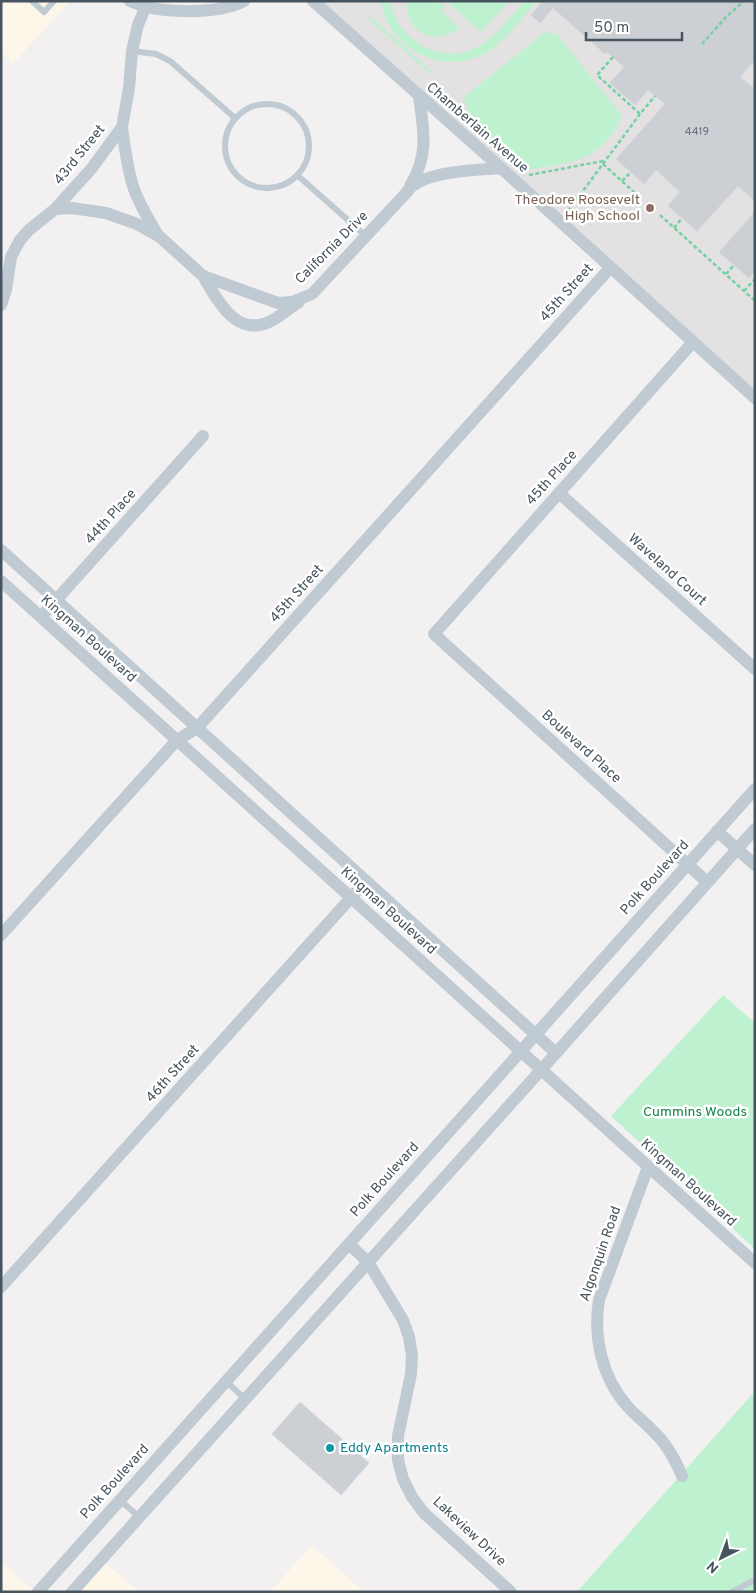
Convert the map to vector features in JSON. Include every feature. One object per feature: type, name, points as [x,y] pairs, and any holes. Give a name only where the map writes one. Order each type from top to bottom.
[{"type":"street","points":[[130,1],[146,6],[182,11],[235,6],[244,1]]},
{"type":"street","name":"Chamberlain Avenue","points":[[313,1],[755,398]]},
{"type":"street","name":"43rd Street","points":[[1,306],[6,290],[11,257],[20,240],[29,230],[55,209],[92,168],[122,127],[130,88],[132,51],[138,25],[146,6]]},
{"type":"street","name":"California Drive","points":[[55,209],[72,208],[106,213],[137,224],[160,237],[203,276],[278,302],[292,302],[303,299],[312,294],[407,192],[417,176],[423,159],[425,141],[419,97]]},
{"type":"street","name":"California Drive","points":[[122,127],[128,172],[141,206],[160,237]]},
{"type":"street","points":[[410,186],[447,173],[501,168]]},
{"type":"street","name":"45th Street","points":[[1,935],[177,740],[197,728],[610,268]]},
{"type":"street","points":[[203,276],[228,315],[242,323],[257,325],[272,321],[303,299]]},
{"type":"street","name":"45th Place","points":[[434,634],[693,342]]},
{"type":"street","name":"44th Place","points":[[41,617],[203,436]]},
{"type":"street","name":"Waveland Court","points":[[559,493],[755,670]]},
{"type":"street","name":"Kingman Boulevard","points":[[1,550],[556,1053]]},
{"type":"street","name":"Kingman Boulevard","points":[[1,581],[755,1263]]},
{"type":"street","name":"Boulevard Place","points":[[434,634],[708,882]]},
{"type":"street","name":"Polk Boulevard","points":[[38,1592],[755,789]]},
{"type":"street","points":[[72,1592],[755,829]]},
{"type":"street","points":[[717,831],[755,865]]},
{"type":"street","name":"46th Street","points":[[1,1287],[366,881]]},
{"type":"street","name":"Algonquin Road","points":[[648,1167],[599,1300],[597,1337],[602,1362],[620,1397],[663,1442],[682,1476]]},
{"type":"street","name":"Lakeview Drive","points":[[349,1244],[368,1262],[403,1320],[409,1337],[412,1356],[411,1374],[398,1436],[398,1460],[403,1479],[412,1497],[424,1513],[511,1592]]},
{"type":"lane","points":[[32,1],[44,12],[54,1]]},
{"type":"lane","points":[[132,51],[156,54],[170,61],[235,118]]},
{"type":"lane","points":[[262,104],[275,105],[288,110],[298,118],[305,130],[309,143],[308,157],[302,170],[297,175],[280,186],[262,188],[249,184],[238,177],[230,167],[225,143],[228,130],[235,118],[243,112],[262,104]]},
{"type":"lane","points":[[297,175],[366,236]]},
{"type":"lane","points":[[226,1382],[245,1399]]},
{"type":"lane","points":[[120,1500],[139,1517]]},
{"type":"lane","points":[[732,1592],[755,1580]]},
{"type":"path","points":[[702,44],[726,17],[744,1]]},
{"type":"path","points":[[613,57],[597,75],[640,114]]},
{"type":"path","points":[[568,211],[655,96]]},
{"type":"path","points":[[529,175],[604,162]]},
{"type":"path","points":[[604,162],[635,193]]},
{"type":"path","points":[[622,181],[630,172]]},
{"type":"path","points":[[660,215],[754,300]]},
{"type":"path","points":[[674,228],[682,218]]},
{"type":"path","points":[[726,274],[734,265]]},
{"type":"path","points":[[744,291],[755,279]]},
{"type":"shaded area","points":[[1,1],[70,1],[13,64],[1,53]]},
{"type":"shaded area","name":"Theodore Roosevelt High School","points":[[313,1],[755,1],[755,398]]},
{"type":"shaded area","points":[[312,1545],[364,1592],[270,1592]]},
{"type":"shaded area","points":[[1,1561],[29,1587],[34,1592],[1,1592]]},
{"type":"shaded area","points":[[106,1563],[139,1592],[81,1592]]},
{"type":"green space","points":[[381,1],[390,1],[395,16],[402,28],[413,39],[425,47],[438,52],[452,54],[467,51],[481,45],[499,30],[525,1],[537,1],[513,29],[493,48],[469,60],[452,62],[436,60],[420,54],[406,45],[394,33],[386,18]]},
{"type":"green space","points":[[407,1],[431,1],[434,4],[439,1],[445,7],[441,11],[459,28],[450,34],[441,36],[431,36],[423,33],[410,21],[407,12]]},
{"type":"green space","points":[[446,1],[509,1],[481,32]]},
{"type":"green space","points":[[371,17],[432,72],[430,74],[369,19]]},
{"type":"green space","points":[[545,32],[557,34],[622,116],[605,143],[595,151],[572,162],[528,170],[469,118],[464,97]]},
{"type":"green space","name":"Cummins Woods","points":[[723,995],[755,1023],[755,1249],[611,1116]]},
{"type":"green space","points":[[755,1391],[755,1592],[577,1592]]},
{"type":"building","points":[[543,1],[755,1],[755,60],[740,77],[755,89],[755,201],[738,186],[697,231],[668,206],[680,192],[656,170],[644,184],[616,159],[665,104],[648,90],[635,105],[610,83],[624,67],[607,52],[605,54],[553,8],[540,23],[531,15]]},
{"type":"building","points":[[755,212],[755,271],[749,278],[719,252]]},
{"type":"building","name":"Eddy Apartments","points":[[300,1402],[369,1463],[341,1495],[272,1434]]},
{"type":"place","name":"Theodore Roosevelt High School","points":[[650,208]]},
{"type":"place","name":"Eddy Apartments","points":[[330,1448]]}]
